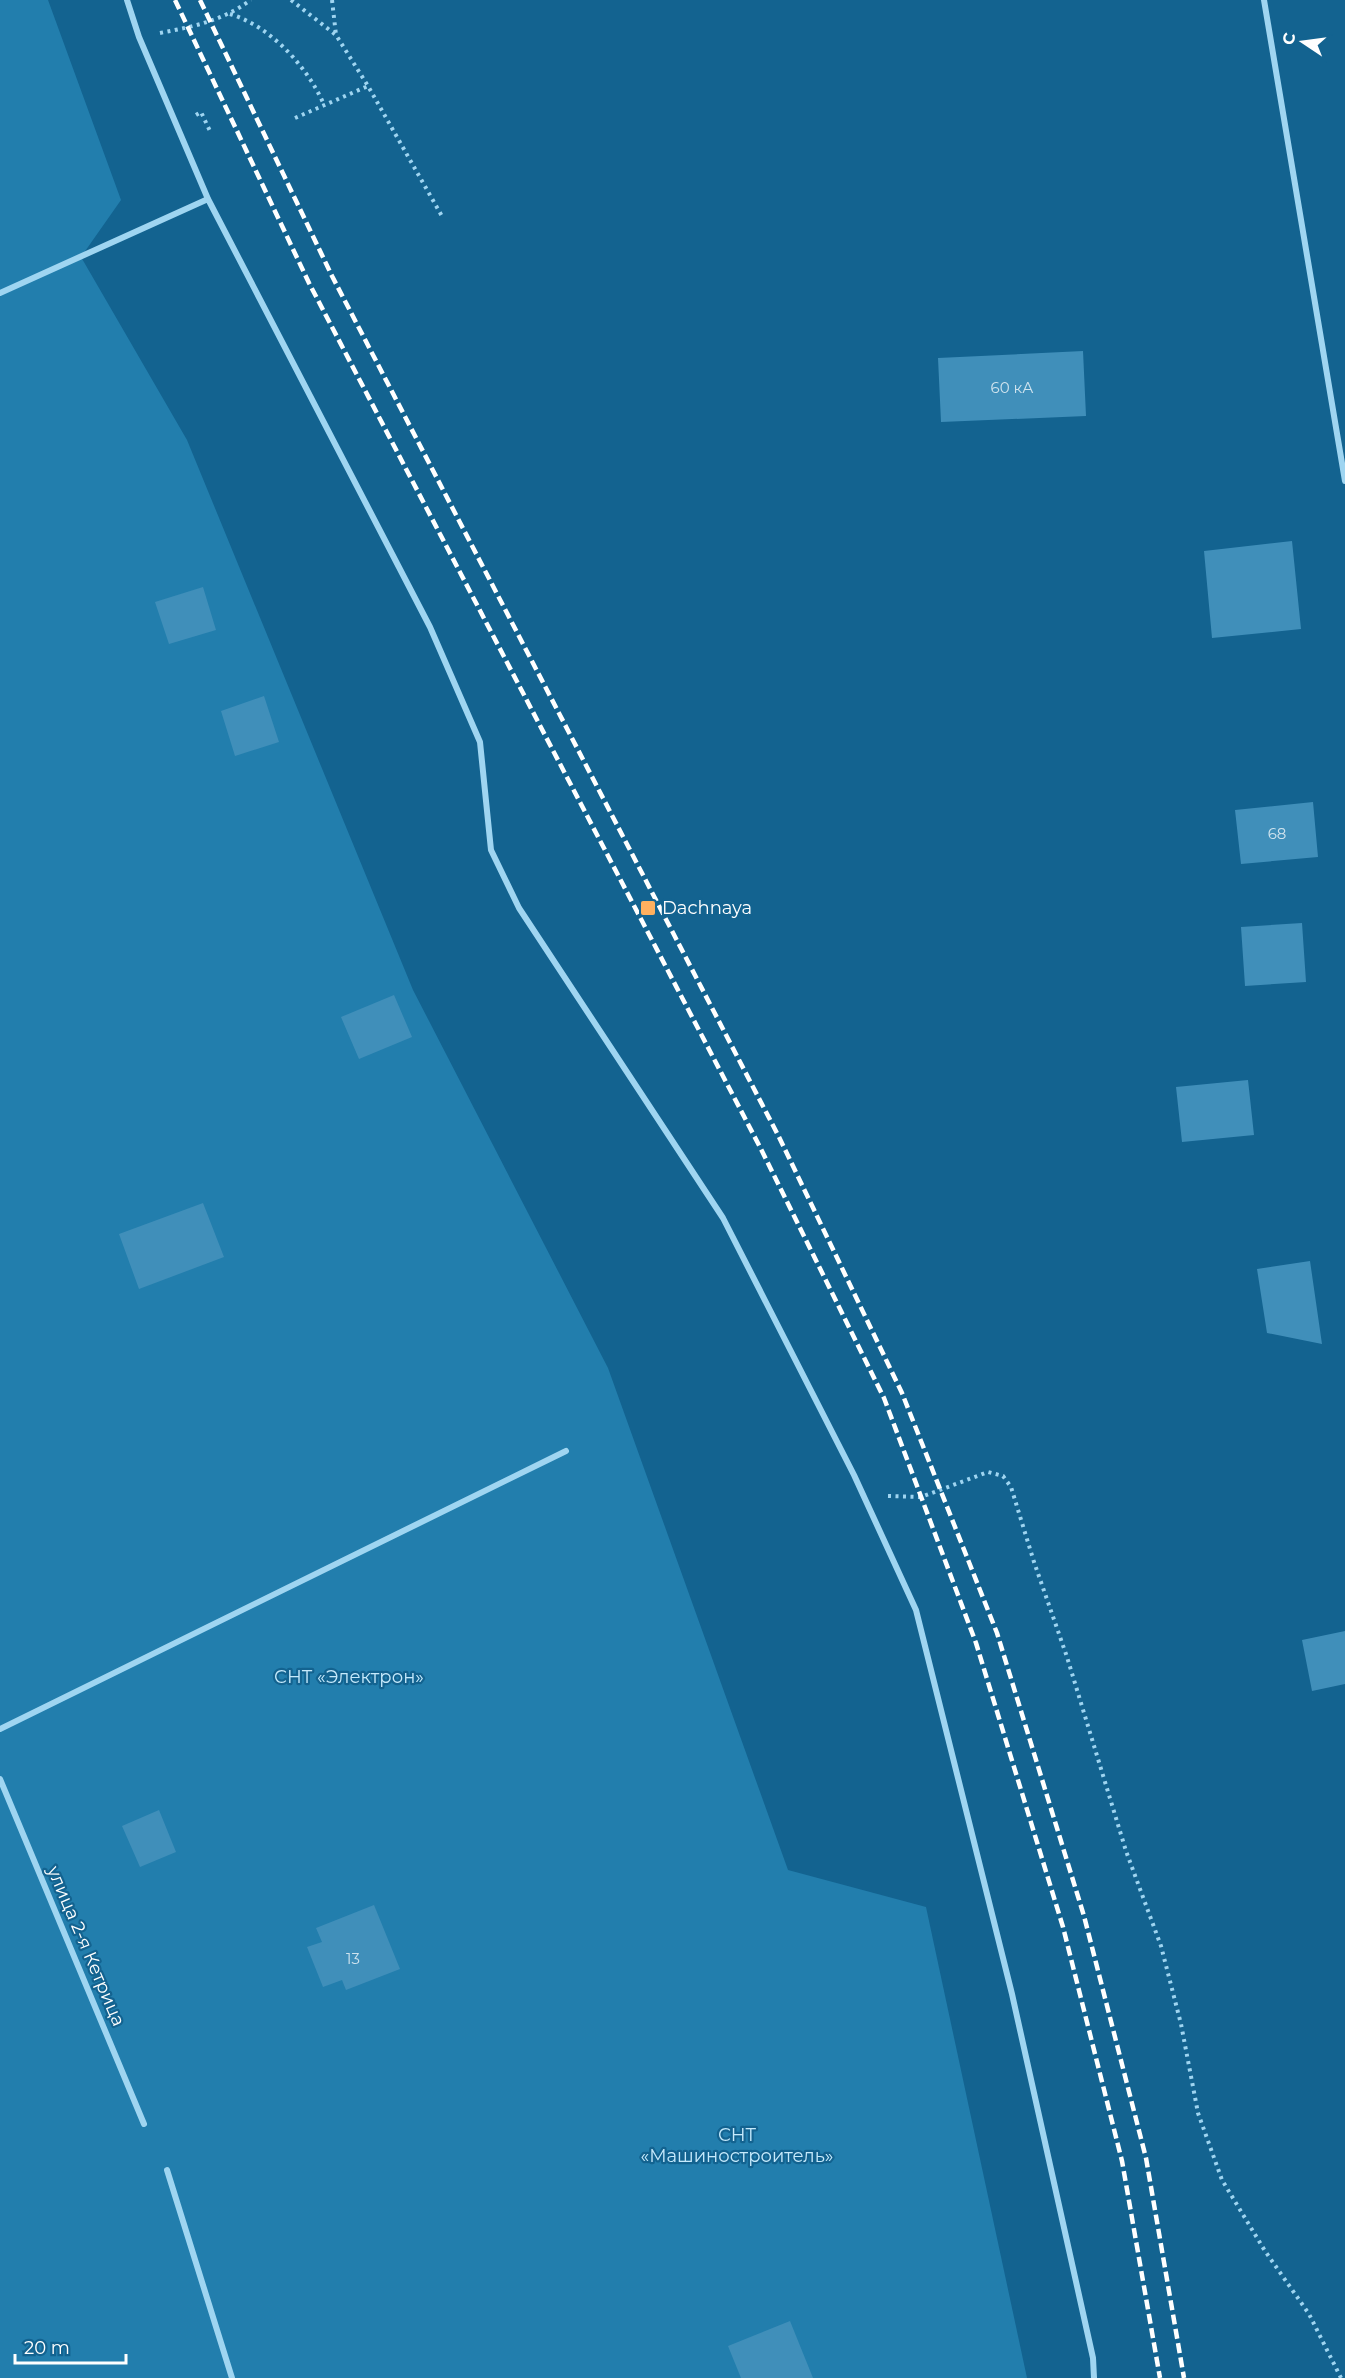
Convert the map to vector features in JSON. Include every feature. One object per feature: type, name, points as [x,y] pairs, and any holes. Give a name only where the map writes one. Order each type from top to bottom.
[{"type":"street","points":[[127,0],[139,37],[207,198],[430,627],[471,721],[480,742],[491,850],[519,908],[723,1218],[854,1475],[916,1610],[1012,1994],[1093,2358],[1094,2378]]},
{"type":"street","points":[[1263,0],[1345,481]]},
{"type":"street","points":[[0,293],[207,198]]},
{"type":"street","points":[[0,1729],[566,1451]]},
{"type":"street","name":"улица 2-я Кетрица","points":[[0,1779],[144,2124]]},
{"type":"street","points":[[167,2170],[232,2378]]},
{"type":"path","points":[[139,37],[187,28],[230,14],[251,0]]},
{"type":"path","points":[[291,0],[336,35],[368,86],[442,218]]},
{"type":"path","points":[[332,0],[336,35]]},
{"type":"path","points":[[230,14],[248,20],[287,51],[317,88],[324,105]]},
{"type":"path","points":[[295,118],[368,86]]},
{"type":"path","points":[[854,1475],[885,1496],[921,1497],[988,1472],[1003,1476],[1011,1487],[1067,1657],[1126,1851],[1161,1946],[1181,2024],[1198,2113],[1222,2180],[1265,2251],[1309,2314],[1341,2378]]},
{"type":"green space","name":"СНТ «Электрон»","points":[[0,0],[48,0],[121,200],[81,257],[187,440],[413,990],[608,1368],[788,1870],[926,1907],[1027,2378],[0,2378]]},
{"type":"building","points":[[1083,351],[1086,416],[941,422],[938,358]]},
{"type":"building","points":[[1292,541],[1301,629],[1212,638],[1204,551]]},
{"type":"building","points":[[203,587],[216,630],[169,644],[155,602]]},
{"type":"building","points":[[264,696],[279,742],[235,756],[221,711]]},
{"type":"building","points":[[1313,802],[1318,857],[1241,864],[1235,810]]},
{"type":"building","points":[[1302,923],[1306,982],[1245,986],[1241,927]]},
{"type":"building","points":[[394,995],[412,1037],[359,1059],[341,1017]]},
{"type":"building","points":[[1248,1080],[1254,1135],[1182,1142],[1176,1087]]},
{"type":"building","points":[[203,1203],[224,1257],[139,1289],[119,1234]]},
{"type":"building","points":[[1310,1261],[1322,1344],[1267,1333],[1257,1269]]},
{"type":"building","points":[[1345,1631],[1345,1684],[1312,1691],[1302,1640]]},
{"type":"building","points":[[159,1810],[176,1852],[140,1867],[122,1826]]},
{"type":"building","points":[[374,1905],[400,1969],[346,1990],[342,1980],[323,1987],[307,1947],[322,1942],[316,1928]]},
{"type":"building","points":[[790,2321],[813,2378],[741,2378],[728,2346]]},
{"type":"railway","points":[[175,0],[309,283],[761,1149],[884,1398],[976,1643],[1063,1927],[1122,2161],[1160,2378]]},
{"type":"railway","points":[[200,0],[332,276],[779,1137],[902,1393],[997,1633],[1084,1916],[1146,2158],[1184,2378]]},
{"type":"place","name":"Dachnaya","points":[[648,908]]},
{"type":"park label","name":"СНТ «Машиностроитель»","points":[[737,2145]]}]
